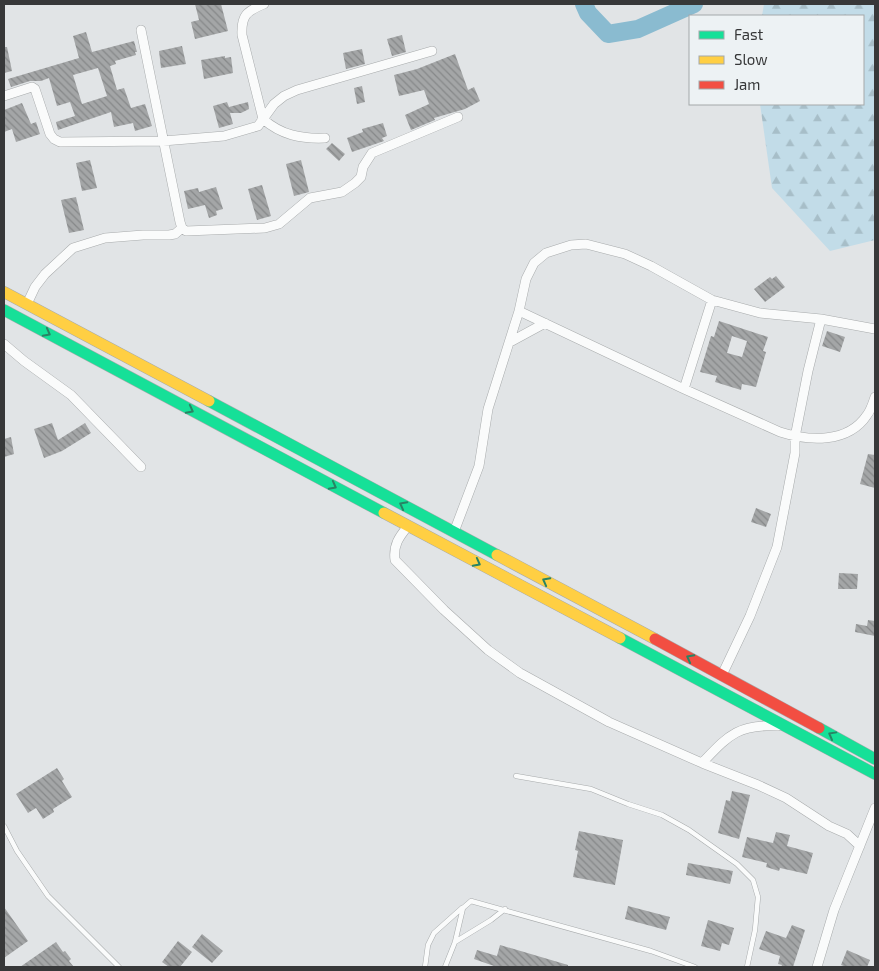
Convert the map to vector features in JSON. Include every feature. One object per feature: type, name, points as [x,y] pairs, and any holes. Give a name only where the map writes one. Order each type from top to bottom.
[{"type":"highway","points":[[4,292],[722,675],[875,759]]},
{"type":"highway","points":[[4,310],[875,774]]},
{"type":"street","points":[[264,4],[252,9],[245,15],[241,24],[242,35],[263,119],[282,133],[298,137],[325,138]]},
{"type":"street","points":[[140,30],[182,228],[186,231],[258,229],[279,224],[310,198],[342,192],[355,183],[361,177],[363,167],[372,153],[458,117]]},
{"type":"street","points":[[4,96],[25,88],[32,87],[35,89],[50,134],[60,142],[164,141],[224,136],[258,126],[274,104],[290,93],[432,51]]},
{"type":"street","points":[[27,304],[35,287],[73,248],[105,238],[143,235],[169,236],[182,228]]},
{"type":"street","points":[[454,532],[479,466],[488,409],[510,342],[526,279],[534,263],[546,254],[571,245],[586,244],[625,254],[651,266],[712,300],[760,313],[821,319],[875,329]]},
{"type":"street","points":[[684,389],[712,300]]},
{"type":"street","points":[[519,311],[684,389],[795,437],[832,438],[848,431],[861,423],[868,414],[875,397]]},
{"type":"street","points":[[722,675],[750,616],[777,548],[795,453],[795,437],[808,371],[821,319]]},
{"type":"street","points":[[510,342],[545,323]]},
{"type":"street","points":[[4,344],[71,395],[141,467]]},
{"type":"street","points":[[408,526],[398,539],[394,550],[395,560],[444,610],[488,650],[520,673],[609,722],[786,798],[829,826],[847,834],[860,846]]},
{"type":"street","points":[[702,763],[731,734],[748,727],[762,725],[783,726]]},
{"type":"street","points":[[816,967],[834,910],[875,808]]},
{"type":"lane","points":[[516,776],[591,789],[662,815],[689,830],[737,864],[753,880],[758,897],[755,930],[746,967]]},
{"type":"lane","points":[[4,826],[17,851],[48,896],[119,967]]},
{"type":"lane","points":[[425,967],[428,945],[434,934],[472,901],[651,951],[694,967]]},
{"type":"lane","points":[[445,967],[455,942],[463,908]]},
{"type":"lane","points":[[455,942],[504,910]]},
{"type":"green space","points":[[764,4],[875,4],[875,240],[830,251],[772,188],[760,105],[864,105],[864,15],[762,15]]},
{"type":"building","points":[[195,4],[221,4],[228,31],[195,39],[191,22],[199,20]]},
{"type":"building","points":[[86,32],[92,52],[134,41],[136,55],[115,61],[116,64],[110,66],[117,90],[124,88],[131,108],[145,104],[152,126],[135,131],[133,123],[114,127],[111,112],[58,130],[56,122],[75,116],[70,102],[57,106],[49,78],[11,87],[8,79],[79,58],[73,36]],"holes":[[[98,68],[107,96],[82,104],[73,75]]]},
{"type":"building","points":[[402,35],[406,52],[392,56],[387,39]]},
{"type":"building","points":[[182,46],[186,64],[161,68],[159,51]]},
{"type":"building","points":[[4,47],[7,47],[12,71],[4,73]]},
{"type":"building","points":[[362,49],[365,64],[346,69],[343,53]]},
{"type":"building","points":[[455,54],[468,90],[474,87],[480,101],[465,109],[434,118],[435,120],[411,130],[405,115],[429,104],[424,90],[399,96],[394,75],[417,69]]},
{"type":"building","points":[[225,56],[225,58],[231,57],[233,73],[204,79],[201,60]]},
{"type":"building","points":[[362,86],[365,102],[357,104],[354,88]]},
{"type":"building","points":[[227,102],[229,107],[248,102],[249,109],[241,113],[230,113],[233,124],[219,128],[213,106]]},
{"type":"building","points":[[22,103],[31,124],[36,122],[40,134],[16,142],[12,129],[4,132],[4,110]]},
{"type":"building","points":[[383,123],[387,136],[382,138],[384,141],[352,152],[347,138],[363,132],[362,129]]},
{"type":"building","points":[[332,143],[345,154],[339,161],[326,149]]},
{"type":"building","points":[[90,160],[97,188],[82,191],[76,163]]},
{"type":"building","points":[[301,160],[309,192],[294,196],[286,164]]},
{"type":"building","points":[[262,185],[271,216],[257,220],[248,189]]},
{"type":"building","points":[[216,187],[223,209],[216,211],[217,215],[209,218],[205,205],[188,209],[184,191],[198,188],[199,192]]},
{"type":"building","points":[[76,197],[84,230],[69,233],[61,200]]},
{"type":"building","points":[[776,276],[785,287],[765,302],[754,289],[770,277],[772,279]]},
{"type":"building","points":[[719,321],[768,337],[763,351],[766,352],[756,387],[742,384],[741,390],[715,382],[717,376],[700,372],[711,336],[714,337]],"holes":[[[732,336],[747,341],[742,357],[727,353]]]},
{"type":"building","points":[[827,331],[845,337],[840,352],[822,346]]},
{"type":"building","points":[[52,423],[58,440],[85,423],[91,433],[62,451],[44,458],[34,429]]},
{"type":"building","points":[[11,437],[14,454],[4,457],[4,439]]},
{"type":"building","points":[[868,454],[875,455],[875,488],[860,484]]},
{"type":"building","points":[[756,508],[771,514],[766,527],[751,522]]},
{"type":"building","points":[[839,573],[858,574],[857,589],[838,589]]},
{"type":"building","points":[[868,620],[875,621],[875,636],[855,632],[856,624],[867,626]]},
{"type":"building","points":[[57,768],[64,779],[62,781],[72,797],[53,809],[54,812],[43,819],[36,808],[28,813],[16,794]]},
{"type":"building","points":[[732,791],[750,795],[739,839],[718,833],[726,800],[730,801]]},
{"type":"building","points":[[579,831],[623,840],[615,885],[573,877],[578,851],[575,850]]},
{"type":"building","points":[[776,832],[790,835],[787,846],[813,853],[807,874],[780,868],[779,871],[766,867],[767,863],[742,857],[747,837],[773,843]]},
{"type":"building","points":[[688,863],[733,871],[730,884],[686,875]]},
{"type":"building","points":[[628,906],[670,917],[666,930],[625,919]]},
{"type":"building","points":[[4,907],[28,941],[4,958]]},
{"type":"building","points":[[708,920],[734,928],[729,945],[722,943],[720,951],[701,946]]},
{"type":"building","points":[[792,925],[805,930],[793,967],[781,967],[782,965],[778,964],[780,956],[759,949],[766,931],[786,938]]},
{"type":"building","points":[[202,934],[223,951],[212,963],[192,947]]},
{"type":"building","points":[[178,941],[192,952],[180,967],[169,967],[162,962]]},
{"type":"building","points":[[56,942],[71,959],[69,961],[74,967],[20,967]]},
{"type":"building","points":[[500,945],[568,965],[568,967],[494,967],[474,959],[477,950],[497,956]]},
{"type":"building","points":[[847,950],[870,960],[867,967],[846,967],[841,965]]},
{"type":"waterway","points":[[584,4],[588,13],[608,34],[638,29],[694,4]]},
{"type":"traffic: fast","points":[[4,310],[384,513]]},
{"type":"traffic: fast","points":[[209,401],[497,555]]},
{"type":"traffic: fast","points":[[620,638],[875,774]]},
{"type":"traffic: fast","points":[[819,728],[875,759]]},
{"type":"traffic: slow","points":[[4,292],[209,401]]},
{"type":"traffic: slow","points":[[384,513],[620,638]]},
{"type":"traffic: slow","points":[[497,555],[655,639]]},
{"type":"traffic: jam","points":[[655,639],[819,728]]}]
